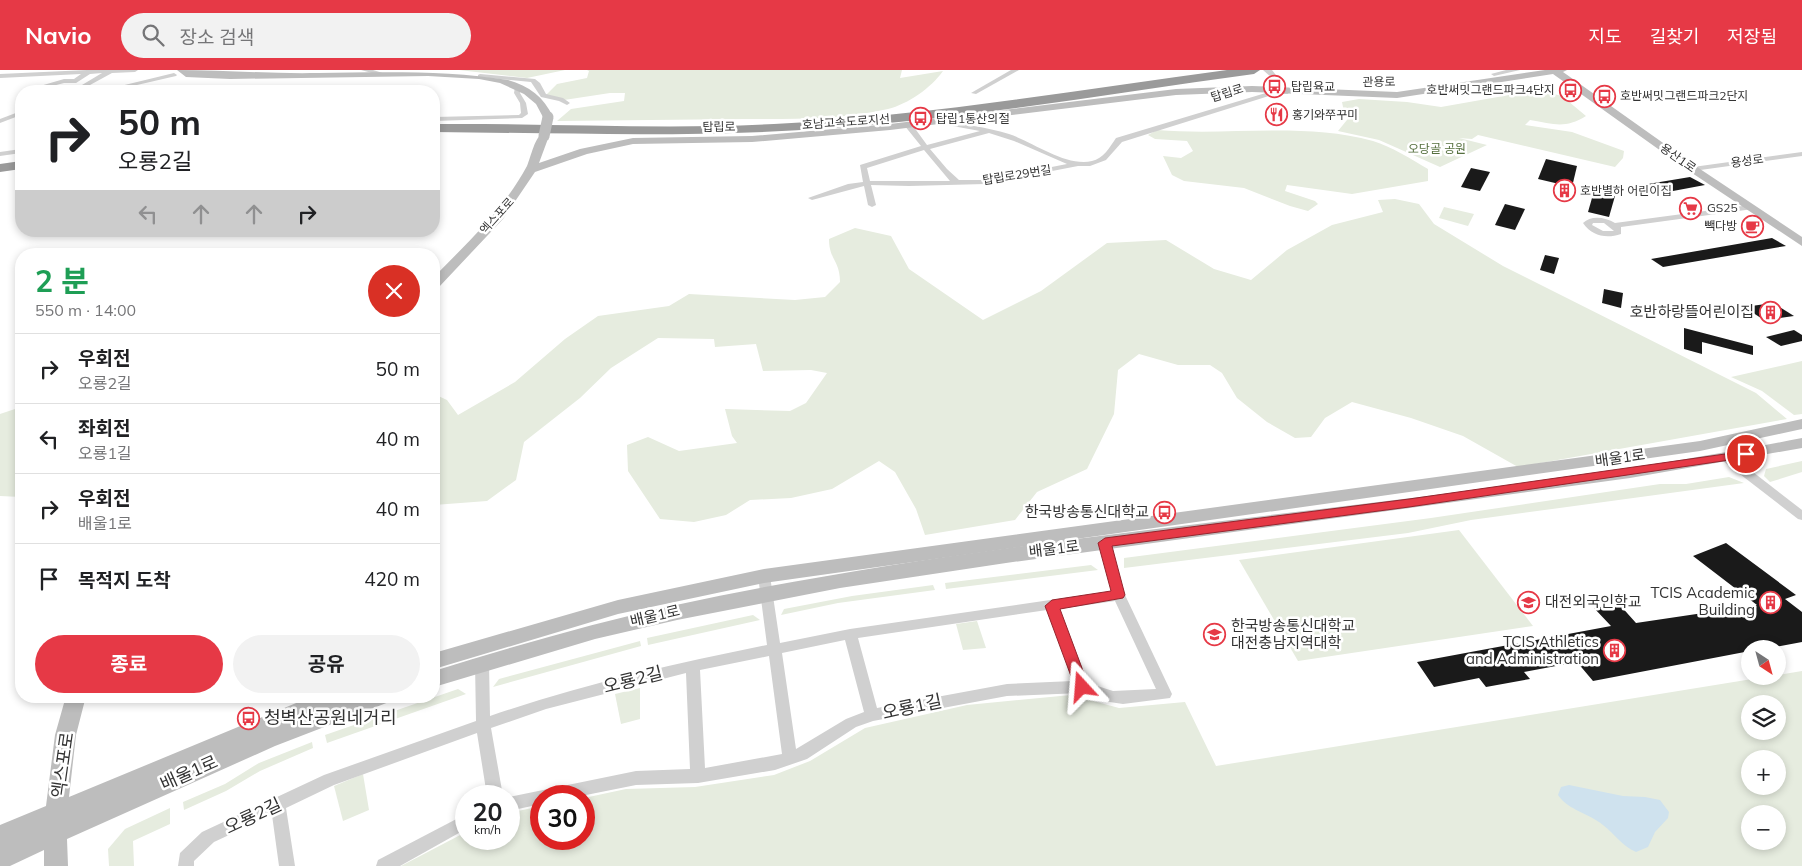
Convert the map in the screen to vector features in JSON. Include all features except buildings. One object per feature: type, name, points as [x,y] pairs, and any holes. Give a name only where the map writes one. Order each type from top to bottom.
[{"type":"highway","name":"호남고속도로지선","points":[[440,124],[704,125],[828,120],[991,102],[1223,70]]},
{"type":"highway","name":"호남고속도로지선","points":[[440,128],[711,129],[839,123],[901,118],[1254,70]]},
{"type":"highway","points":[[0,159],[15,157]]},
{"type":"highway","points":[[0,168],[15,165]]},
{"type":"main road","name":"관용로","points":[[1285,92],[1397,95],[1558,71]]},
{"type":"main road","name":"용산1로","points":[[1558,71],[1693,169],[1802,242]]},
{"type":"main road","points":[[193,72],[266,77],[383,74],[480,76],[518,87],[537,98],[548,117],[544,136]]},
{"type":"main road","name":"탑립로","points":[[533,168],[584,151],[633,141],[752,139],[908,125],[1176,92],[1243,90],[1285,92]]},
{"type":"main road","name":"엑스포로","points":[[440,278],[504,209],[533,168],[544,136]]},
{"type":"main road","name":"배울1로","points":[[440,659],[618,607],[1700,446],[1802,424]]},
{"type":"main road","name":"배울1로","points":[[440,677],[482,663],[765,585],[1105,543],[1728,458],[1802,443]]},
{"type":"main road","name":"엑스포로","points":[[56,866],[56,823],[64,740],[74,703]]},
{"type":"main road","name":"배울1로","points":[[0,859],[56,823],[321,703]]},
{"type":"main road","name":"배울1로","points":[[0,836],[56,823],[364,703]]},
{"type":"street","points":[[0,76],[135,70]]},
{"type":"street","points":[[364,70],[383,74]]},
{"type":"street","points":[[974,93],[1016,70]]},
{"type":"street","points":[[1494,74],[1517,70]]},
{"type":"street","points":[[49,85],[64,81],[76,81],[90,71]]},
{"type":"street","points":[[86,85],[111,71]]},
{"type":"street","points":[[1269,71],[1285,92]]},
{"type":"street","points":[[131,85],[193,72]]},
{"type":"street","points":[[480,76],[533,80],[538,84],[543,96],[561,99],[567,103]]},
{"type":"street","points":[[440,119],[520,117],[525,114],[523,103],[517,93],[518,87]]},
{"type":"street","name":"탑립로","points":[[938,122],[1008,136],[1055,157],[1079,164],[1097,162],[1109,154],[1119,140],[1151,128],[1271,93],[1285,92]]},
{"type":"street","points":[[0,121],[15,115]]},
{"type":"street","points":[[908,125],[925,148],[956,182]]},
{"type":"street","points":[[872,204],[865,184],[863,166],[988,131]]},
{"type":"street","points":[[0,154],[15,152]]},
{"type":"street","name":"용성로","points":[[1693,169],[1802,154]]},
{"type":"street","points":[[1792,155],[1802,160]]},
{"type":"street","name":"탑립로29번길","points":[[812,198],[865,184],[985,182],[1079,164]]},
{"type":"street","points":[[1615,225],[1750,207]]},
{"type":"street","points":[[1728,458],[1802,516]]},
{"type":"street","name":"오룡1길","points":[[520,801],[636,778],[698,776],[750,768],[790,759],[809,750],[851,724],[872,716],[1006,690],[1082,687],[1093,692],[1123,699],[1165,694],[1119,595],[1105,543]]},
{"type":"street","points":[[765,585],[790,759]]},
{"type":"street","name":"오룡2길","points":[[186,866],[186,858],[208,837],[278,805],[356,770],[408,750],[546,703],[692,666],[850,634],[1119,595]]},
{"type":"street","points":[[1052,606],[1082,687]]},
{"type":"street","points":[[850,634],[872,716]]},
{"type":"street","points":[[482,663],[483,725],[493,785]]},
{"type":"street","points":[[692,666],[698,776]]},
{"type":"street","points":[[278,805],[287,866]]},
{"type":"street","points":[[384,866],[455,827]]},
{"type":"green space","points":[[459,70],[565,70],[527,78]]},
{"type":"green space","points":[[587,70],[902,70],[900,78],[943,71],[926,89],[911,99],[896,107],[870,113],[798,119],[557,121],[571,109],[624,101],[625,93],[610,93],[564,100],[545,96],[557,84],[587,78],[589,71]]},
{"type":"green space","name":"오당골 공원","points":[[1538,90],[1562,96],[1586,116],[1572,123],[1553,124],[1530,120],[1525,125],[1572,132],[1624,151],[1623,158],[1615,167],[1478,135],[1472,139],[1459,138],[1487,145],[1440,167],[1379,140],[1338,131],[1351,115],[1360,116],[1344,112],[1342,102],[1359,99],[1407,102],[1441,107]]},
{"type":"green space","points":[[1157,130],[1211,132],[1293,131],[1347,135],[1373,141],[1408,157],[1428,169],[1428,181],[1352,194],[1287,185],[1285,191],[1315,201],[1318,204],[1308,211],[1244,188],[1184,181],[1172,175],[1163,156],[1181,158],[1193,151],[1187,141],[1155,139],[1148,135]]},
{"type":"green space","points":[[1395,199],[1419,204],[1434,224],[1503,266],[1756,393],[1787,419],[1518,467],[1463,436],[1411,418],[1352,402],[1325,418],[1311,437],[1295,438],[1267,422],[1237,398],[1222,373],[1210,365],[1178,365],[1139,354],[1118,370],[1114,414],[1087,469],[1037,492],[1015,520],[925,535],[916,509],[895,472],[879,461],[832,489],[791,498],[750,500],[726,515],[694,522],[660,519],[628,471],[627,445],[648,437],[679,451],[737,443],[732,436],[725,409],[790,411],[806,403],[827,373],[811,370],[763,371],[756,344],[715,347],[714,339],[658,338],[611,368],[580,398],[524,442],[516,480],[487,501],[440,505],[440,397],[447,400],[458,415],[515,382],[565,339],[598,316],[669,306],[689,294],[795,300],[825,297],[840,282],[840,275],[829,246],[829,239],[855,228],[891,236],[909,269],[983,320],[1041,291],[1107,243],[1166,240],[1214,269],[1251,280],[1287,250],[1332,225],[1383,212],[1378,200]]},
{"type":"green space","points":[[1444,207],[1474,214],[1468,226],[1439,218]]},
{"type":"green space","points":[[1802,361],[1802,414],[1794,415],[1762,391],[1731,377]]},
{"type":"green space","points":[[15,409],[15,497],[0,496],[0,414]]},
{"type":"green space","points":[[1802,461],[1802,472],[1770,482],[1764,476],[1766,469]]},
{"type":"green space","points":[[1729,477],[1744,483],[1471,520],[1408,533],[1124,568],[1124,558],[1431,518],[1660,484],[1686,484]]},
{"type":"green space","points":[[1459,530],[1533,626],[1298,661],[1239,560]]},
{"type":"green space","points":[[1091,565],[1098,570],[946,589],[945,583]]},
{"type":"green space","points":[[933,585],[935,590],[838,603],[781,615],[784,609],[852,596]]},
{"type":"green space","points":[[753,615],[760,620],[648,645],[647,638]]},
{"type":"green space","points":[[977,621],[986,648],[963,650],[956,624]]},
{"type":"green space","points":[[640,641],[641,646],[493,687],[499,679]]},
{"type":"green space","points":[[1802,671],[1802,866],[401,866],[455,838],[455,850],[520,850],[520,811],[530,808],[530,850],[595,850],[595,796],[626,789],[695,787],[774,775],[810,761],[865,728],[967,705],[1071,695],[1119,708],[1185,702],[1216,766],[1741,681],[1741,685],[1786,685],[1786,674]]},
{"type":"green space","points":[[640,688],[640,719],[621,724],[615,694]]},
{"type":"green space","points":[[458,689],[466,694],[327,743],[325,735],[418,703],[440,703],[440,695]]},
{"type":"green space","points":[[312,742],[313,748],[260,771],[226,791],[184,810],[183,802],[225,784],[259,763]]},
{"type":"green space","points":[[363,774],[369,810],[343,821],[334,786]]},
{"type":"green space","points":[[170,808],[170,824],[133,841],[134,866],[109,866],[108,849],[125,829]]},
{"type":"water","points":[[1569,785],[1623,796],[1660,800],[1669,812],[1668,818],[1655,832],[1648,847],[1636,852],[1627,847],[1607,828],[1568,805],[1558,795],[1561,787]]},
{"type":"place","name":"탑립육교","points":[[1275,87]]},
{"type":"place","name":"호반써밋그랜드파크4단지","points":[[1571,90]]},
{"type":"place","name":"호반써밋그랜드파크2단지","points":[[1604,96]]},
{"type":"place","name":"홍기와쭈꾸미","points":[[1276,115]]},
{"type":"place","name":"탑립1통산의절","points":[[920,119]]},
{"type":"place","name":"호반별하 어린이집","points":[[1564,191]]},
{"type":"place","name":"GS25","points":[[1691,208]]},
{"type":"place","name":"빽다방","points":[[1753,226]]},
{"type":"place","name":"호반하랑뜰어린이집","points":[[1770,312]]},
{"type":"place","name":"한국방송통신대학교","points":[[1165,512]]},
{"type":"place","name":"대전외국인학교","points":[[1529,602]]},
{"type":"place","name":"TCIS Academic Building","points":[[1771,602]]},
{"type":"place","name":"한국방송통신대학교 대전충남지역대학","points":[[1215,635]]},
{"type":"place","name":"TCIS Athletics and Administration","points":[[1615,651]]},
{"type":"place","name":"청벽산공원네거리","points":[[248,718]]},
{"type":"route","points":[[1082,687],[1052,606],[1119,595],[1105,543],[1409,503],[1746,454]]}]
